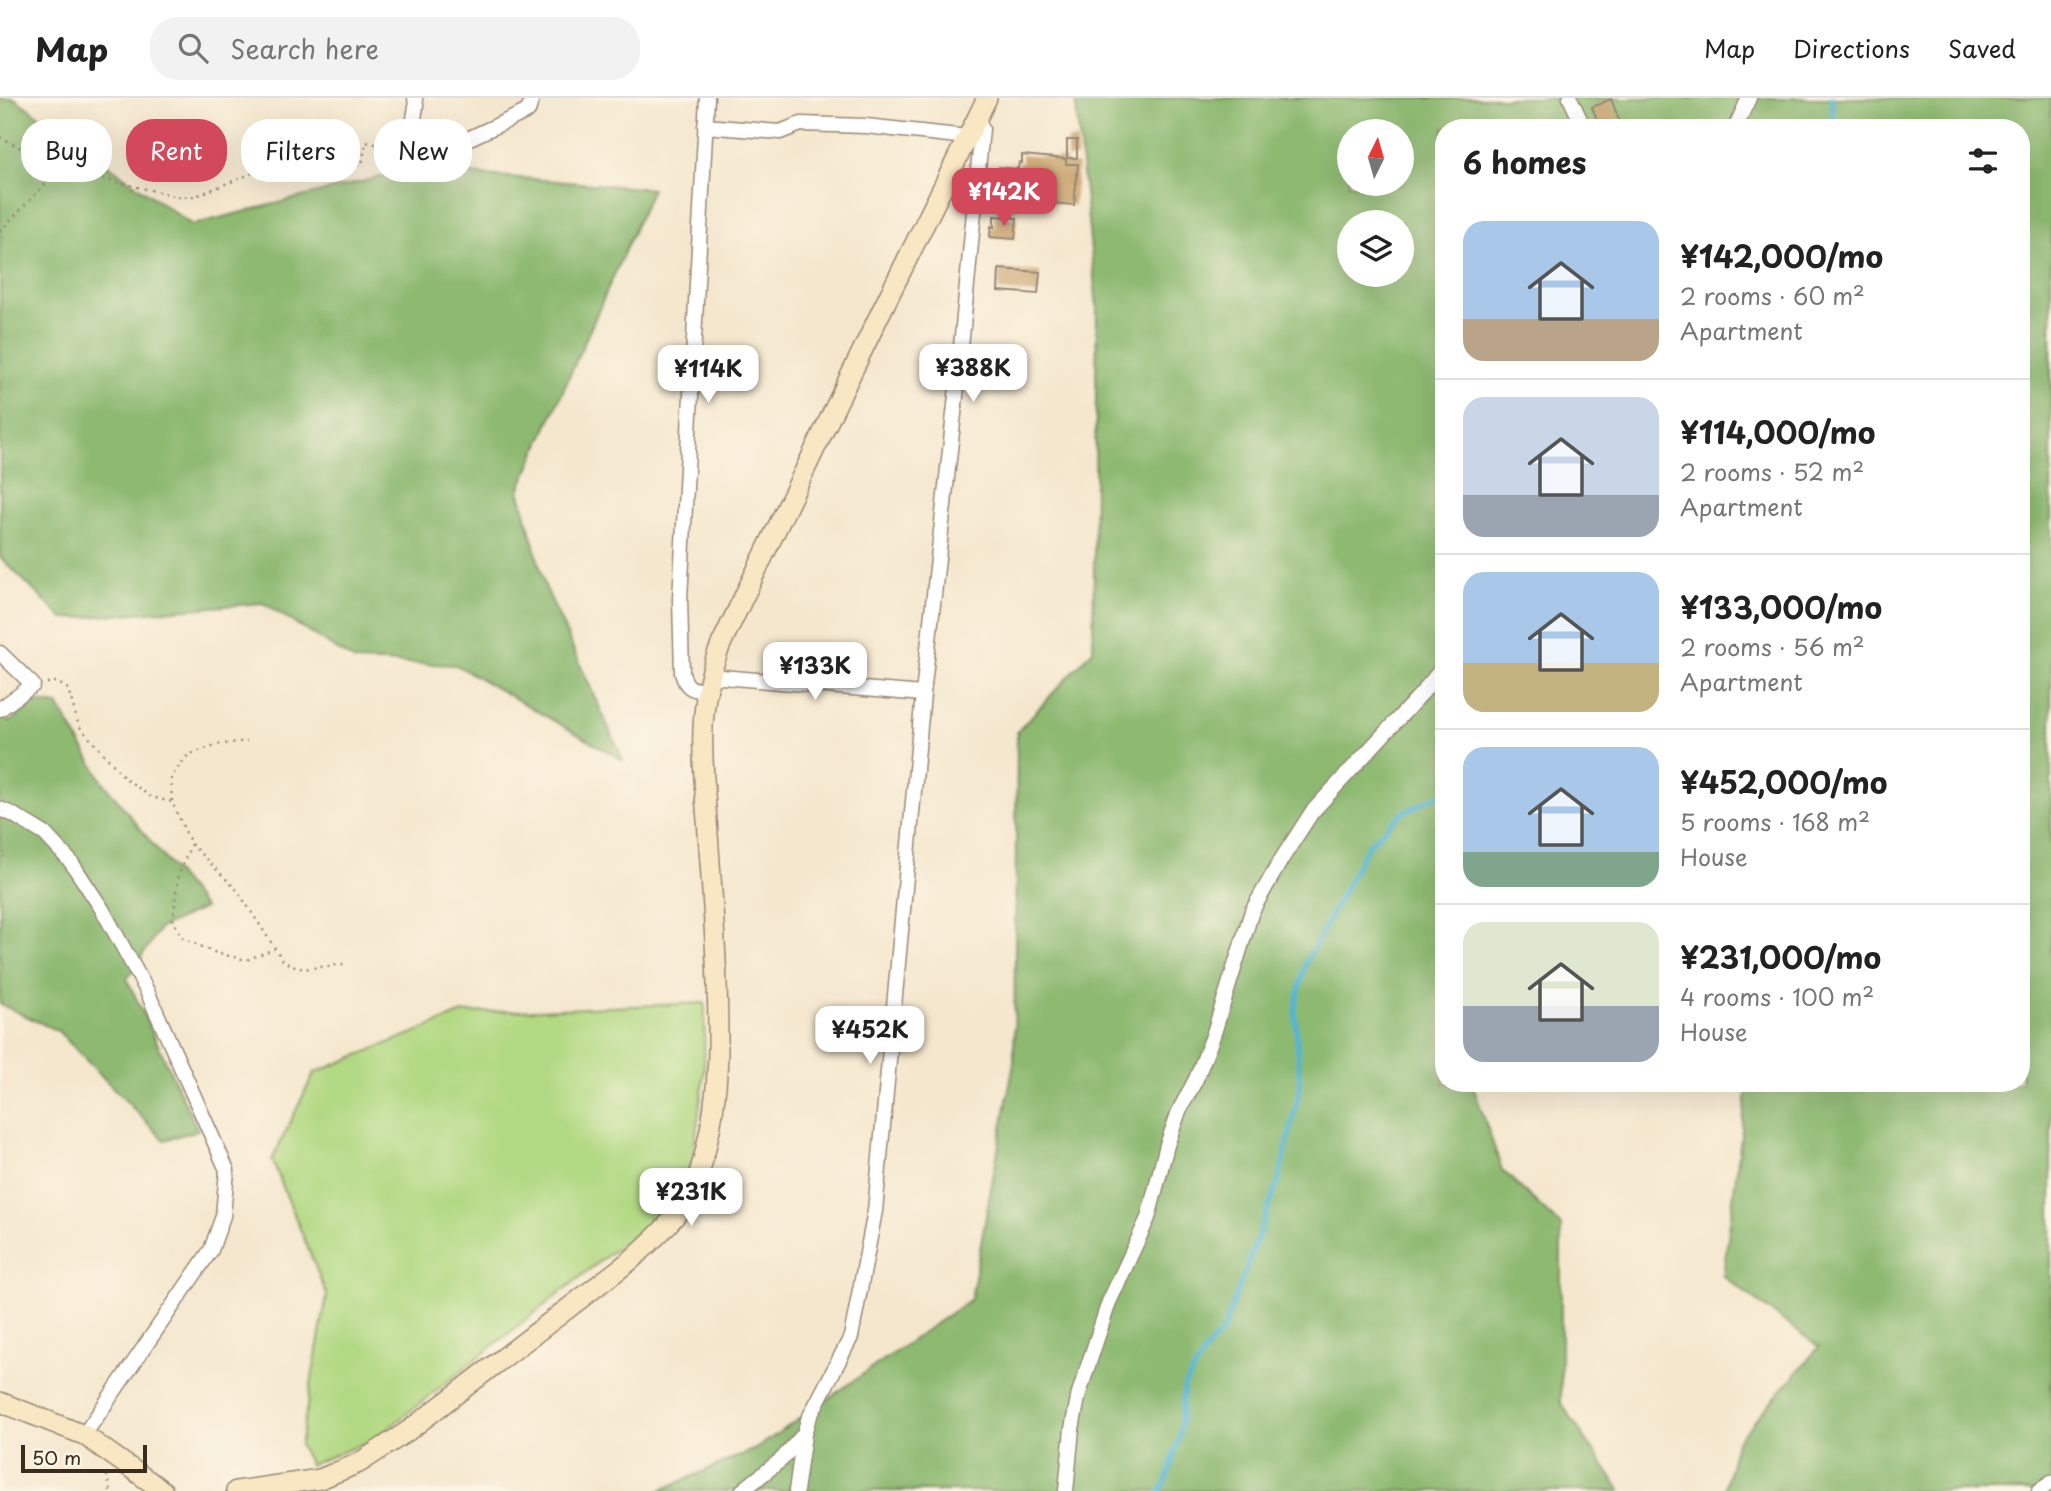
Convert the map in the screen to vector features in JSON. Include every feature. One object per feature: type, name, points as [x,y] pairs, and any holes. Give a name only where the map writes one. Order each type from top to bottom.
[{"type":"street","points":[[414,119],[415,98]]},
{"type":"street","points":[[472,137],[528,111],[532,98]]},
{"type":"street","points":[[707,98],[680,599],[682,673],[685,684],[691,689],[708,684],[923,694]]},
{"type":"street","points":[[236,1491],[320,1479],[359,1463],[408,1431],[631,1261],[681,1209],[694,1188],[710,1131],[718,1086],[719,1061],[716,955],[703,765],[703,724],[708,684],[722,642],[987,98]]},
{"type":"street","points":[[1570,98],[1580,119]]},
{"type":"street","points":[[1739,119],[1749,98]]},
{"type":"street","points":[[796,1491],[808,1420],[852,1337],[875,1211],[923,694],[982,129],[978,119]]},
{"type":"street","points":[[705,126],[780,132],[802,124],[866,126],[968,137]]},
{"type":"street","points":[[0,653],[33,685],[0,709]]},
{"type":"street","points":[[1066,1491],[1072,1429],[1079,1393],[1109,1302],[1148,1218],[1167,1145],[1179,1111],[1196,1079],[1213,1036],[1252,911],[1312,812],[1435,677]]},
{"type":"street","points":[[0,809],[46,834],[71,862],[102,909],[146,989],[227,1170],[223,1216],[211,1250],[84,1435]]},
{"type":"street","points":[[0,1402],[84,1435],[163,1491]]},
{"type":"street","points":[[743,1491],[782,1459],[804,1434]]},
{"type":"street","points":[[2039,1491],[2051,1482]]},
{"type":"path","points":[[0,137],[21,148]]},
{"type":"path","points":[[112,181],[180,197],[196,196],[302,153],[362,164],[366,142],[374,144]]},
{"type":"path","points":[[0,231],[47,182]]},
{"type":"path","points":[[33,685],[57,682],[68,689],[79,726],[125,778],[150,797],[172,802]]},
{"type":"path","points":[[247,741],[215,745],[188,755],[171,777],[172,802],[191,844],[237,890],[284,962],[303,969],[346,964]]},
{"type":"path","points":[[191,844],[178,877],[173,921],[183,937],[216,953],[246,960],[275,949]]},
{"type":"green space","points":[[0,98],[14,98],[43,119],[21,119],[21,182],[112,182],[112,168],[126,178],[126,182],[132,182],[192,225],[374,178],[374,182],[472,182],[472,174],[652,189],[519,490],[545,586],[623,760],[456,665],[355,661],[263,603],[63,619],[0,557]]},
{"type":"green space","points":[[1075,98],[2051,98],[2051,1491],[1724,1491],[1736,1442],[1819,1347],[1723,1276],[1747,1092],[2030,1092],[2030,119],[1435,119],[1435,1092],[1475,1092],[1502,1170],[1561,1226],[1561,1403],[1621,1491],[659,1491],[757,1448],[971,1299],[1014,1062],[1017,732],[1093,650],[1097,307]]},
{"type":"green space","points":[[36,702],[58,705],[103,782],[204,908],[160,928],[127,979],[198,1130],[164,1140],[58,1031],[0,1004],[0,716],[9,722]]},
{"type":"green space","points":[[705,1003],[704,1074],[692,1164],[652,1220],[375,1439],[310,1465],[300,1445],[327,1295],[272,1160],[314,1073],[463,1013]]},
{"type":"building","points":[[1611,99],[1619,119],[1597,119],[1592,107]]},
{"type":"building","points":[[1067,140],[1077,140],[1077,158],[1067,158]]},
{"type":"building","points":[[1022,155],[1066,159],[1066,164],[1078,164],[1074,205],[1018,200],[1018,197],[1011,196],[1011,200],[988,198],[988,176],[998,177],[999,167],[1018,169],[1019,162],[1022,163]]},
{"type":"building","points":[[994,216],[1017,218],[1015,239],[990,237]]},
{"type":"building","points":[[999,269],[1040,272],[1038,294],[998,291]]},
{"type":"waterway","points":[[1832,98],[1833,119]]},
{"type":"waterway","points":[[1160,1491],[1166,1482],[1180,1434],[1184,1386],[1208,1347],[1223,1331],[1279,1179],[1300,1088],[1295,1008],[1305,964],[1368,845],[1401,814],[1435,797]]}]
